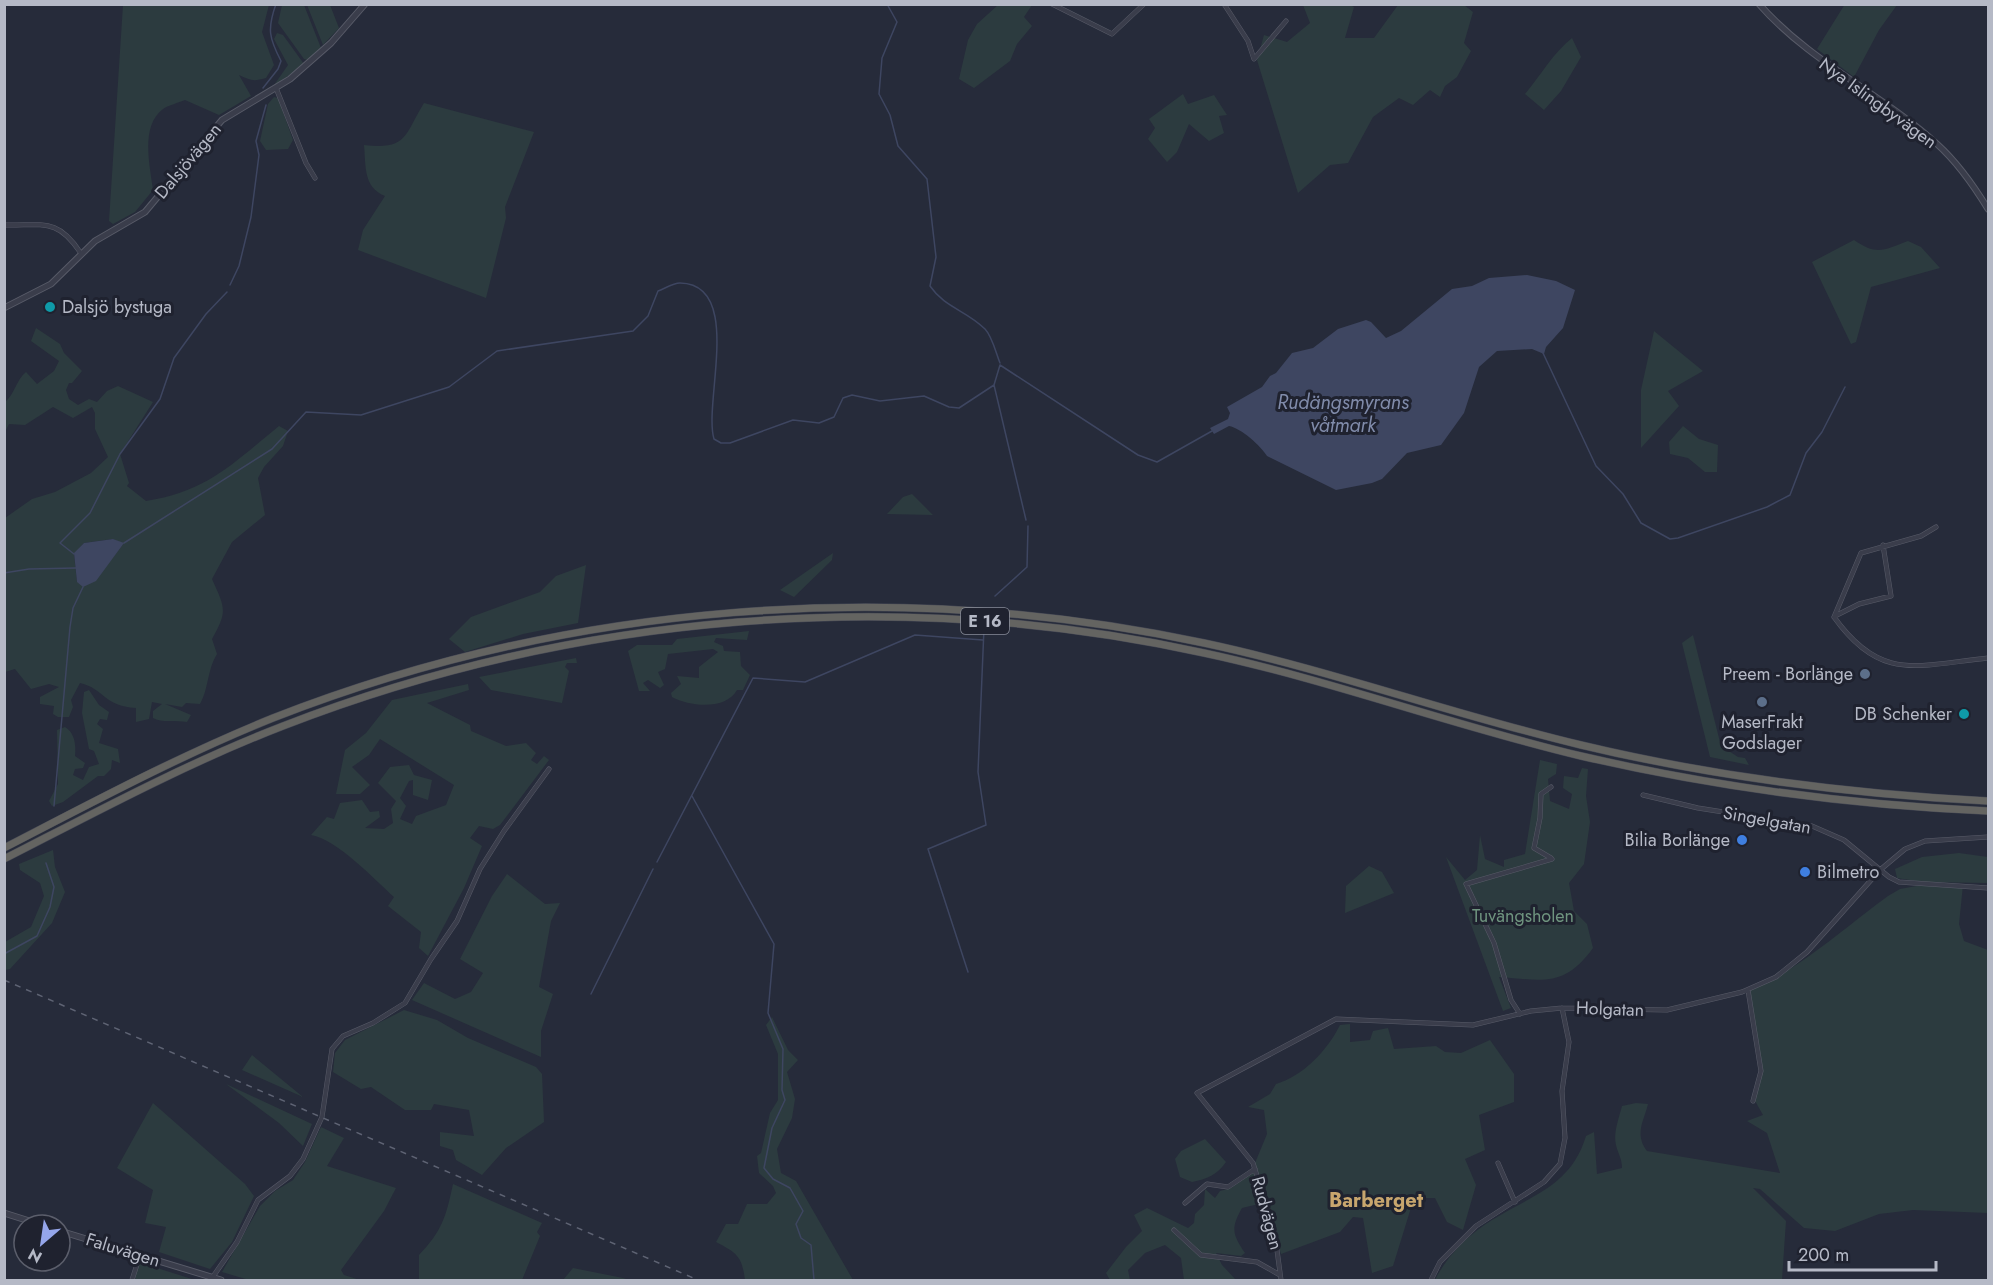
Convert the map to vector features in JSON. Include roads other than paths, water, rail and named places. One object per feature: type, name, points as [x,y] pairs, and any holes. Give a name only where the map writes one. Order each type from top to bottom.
[{"type":"highway","name":"E 16","points":[[4,848],[221,740],[330,697],[397,676],[534,641],[648,621],[767,610],[848,607],[997,612],[1154,633],[1252,654],[1516,729],[1651,760],[1781,783],[1884,795],[1989,801]]},
{"type":"highway","name":"E 16","points":[[4,859],[228,748],[304,718],[401,685],[536,651],[647,632],[777,619],[847,617],[995,622],[1151,642],[1249,663],[1514,738],[1648,770],[1780,792],[1883,805],[1989,812]]},
{"type":"street","name":"Dalsjövägen","points":[[4,308],[51,284],[80,252],[103,235],[145,212],[222,120],[276,88],[318,56],[365,4]]},
{"type":"street","points":[[1052,4],[1112,34],[1144,4]]},
{"type":"street","points":[[1224,4],[1248,41],[1254,59],[1286,21]]},
{"type":"street","name":"Nya Islingbyvägen","points":[[1759,4],[1776,24],[1819,60],[1937,144],[1975,187],[1989,209]]},
{"type":"street","points":[[276,88],[306,164],[315,178]]},
{"type":"street","points":[[4,225],[45,224],[57,227],[69,236],[80,252]]},
{"type":"street","points":[[1834,617],[1857,556],[1866,549],[1920,536],[1936,527]]},
{"type":"street","points":[[1834,617],[1858,604],[1891,597],[1882,545]]},
{"type":"street","points":[[1834,617],[1851,641],[1869,654],[1893,664],[1989,658]]},
{"type":"street","points":[[213,1278],[237,1242],[258,1200],[290,1176],[303,1159],[322,1117],[332,1049],[343,1036],[374,1023],[405,1004],[431,958],[458,921],[480,869],[504,831],[549,769]]},
{"type":"street","points":[[1520,1014],[1511,1000],[1494,944],[1466,884],[1552,858],[1534,848],[1540,818],[1541,794],[1551,787]]},
{"type":"street","name":"Singelgatan","points":[[1643,795],[1650,799],[1698,808],[1812,826],[1844,840],[1880,870]]},
{"type":"street","name":"Holgatan","points":[[1197,1093],[1336,1019],[1473,1025],[1520,1014],[1562,1008],[1667,1010],[1748,990],[1776,976],[1807,952],[1880,870],[1905,849],[1925,841],[1989,837]]},
{"type":"street","points":[[1880,870],[1905,884],[1989,888]]},
{"type":"street","points":[[1748,990],[1761,1071],[1753,1101]]},
{"type":"street","points":[[1431,1281],[1440,1262],[1476,1226],[1515,1202],[1554,1173],[1564,1153],[1562,1091],[1569,1042],[1562,1008]]},
{"type":"street","name":"Rudvägen","points":[[1197,1093],[1255,1169],[1275,1235],[1280,1278]]},
{"type":"street","points":[[1498,1162],[1515,1202]]},
{"type":"street","points":[[1185,1203],[1207,1184],[1228,1187],[1255,1169]]},
{"type":"street","points":[[1174,1230],[1201,1255],[1257,1262],[1280,1278]]},
{"type":"street","name":"Faluvägen","points":[[72,1235],[221,1281]]},
{"type":"street","points":[[132,1281],[140,1255]]},
{"type":"water","name":"Rudängsmyrans våtmark","points":[[1527,275],[1556,281],[1575,290],[1563,328],[1546,347],[1544,354],[1532,349],[1497,351],[1479,367],[1464,413],[1441,445],[1407,453],[1382,479],[1336,490],[1267,456],[1250,438],[1234,427],[1229,426],[1214,434],[1210,428],[1228,419],[1230,413],[1227,407],[1262,387],[1292,353],[1313,348],[1338,329],[1366,320],[1371,322],[1386,338],[1401,331],[1452,289],[1472,286],[1489,278]]},
{"type":"water","points":[[113,539],[124,543],[96,581],[83,587],[77,582],[74,553],[84,543]]},
{"type":"waterway","points":[[263,88],[278,69],[281,61],[274,46],[270,27],[276,4]]},
{"type":"waterway","points":[[887,4],[897,22],[882,58],[879,94],[890,115],[898,146],[927,179],[936,257],[930,286],[942,299],[985,329],[992,340],[1000,363]]},
{"type":"waterway","points":[[230,285],[239,266],[251,217],[259,155],[256,141],[266,105]]},
{"type":"waterway","points":[[124,543],[272,449],[306,412],[361,415],[449,387],[497,351],[633,331],[648,316],[658,291],[677,283],[699,289],[711,303],[716,323],[717,348],[712,422],[714,439],[721,443],[730,443],[793,420],[819,423],[834,417],[843,398],[852,395],[880,401],[924,396],[949,407],[959,408],[994,385]]},
{"type":"waterway","points":[[74,554],[60,543],[90,513],[120,454],[160,399],[174,358],[206,314],[227,292]]},
{"type":"waterway","points":[[1543,353],[1596,466],[1623,494],[1641,523],[1670,539],[1767,507],[1790,495],[1806,453],[1822,432],[1845,387]]},
{"type":"waterway","points":[[1000,365],[1138,455],[1157,462],[1212,431]]},
{"type":"waterway","points":[[1000,365],[994,385],[1026,520]]},
{"type":"waterway","points":[[995,596],[1027,567],[1028,526]]},
{"type":"waterway","points":[[4,573],[29,569],[76,568]]},
{"type":"waterway","points":[[54,806],[70,627],[73,608],[83,587]]},
{"type":"waterway","points":[[968,972],[928,849],[986,825],[978,772],[984,628]]},
{"type":"waterway","points":[[657,862],[753,678],[805,682],[915,635],[983,640]]},
{"type":"waterway","points":[[692,796],[774,944],[768,1013],[783,1049],[782,1090],[785,1100],[772,1128],[764,1168],[773,1179],[790,1188],[803,1211],[796,1224],[801,1238],[811,1245],[814,1280]]},
{"type":"waterway","points":[[4,954],[37,936],[50,907],[54,887],[46,863]]},
{"type":"waterway","points":[[591,994],[653,869]]},
{"type":"railway","points":[[4,980],[698,1280]]},
{"type":"place","name":"Dalsjö bystuga","points":[[50,307]]},
{"type":"place","name":"Preem - Borlänge","points":[[1865,674]]},
{"type":"place","name":"MaserFrakt Godslager","points":[[1762,702]]},
{"type":"place","name":"DB Schenker","points":[[1964,714]]},
{"type":"place","name":"Bilia Borlänge","points":[[1742,840]]},
{"type":"place","name":"Bilmetro","points":[[1805,872]]},
{"type":"district","name":"Barberget","points":[[1376,1200]]},
{"type":"park label","name":"Tuvängsholen","points":[[1523,916]]}]
